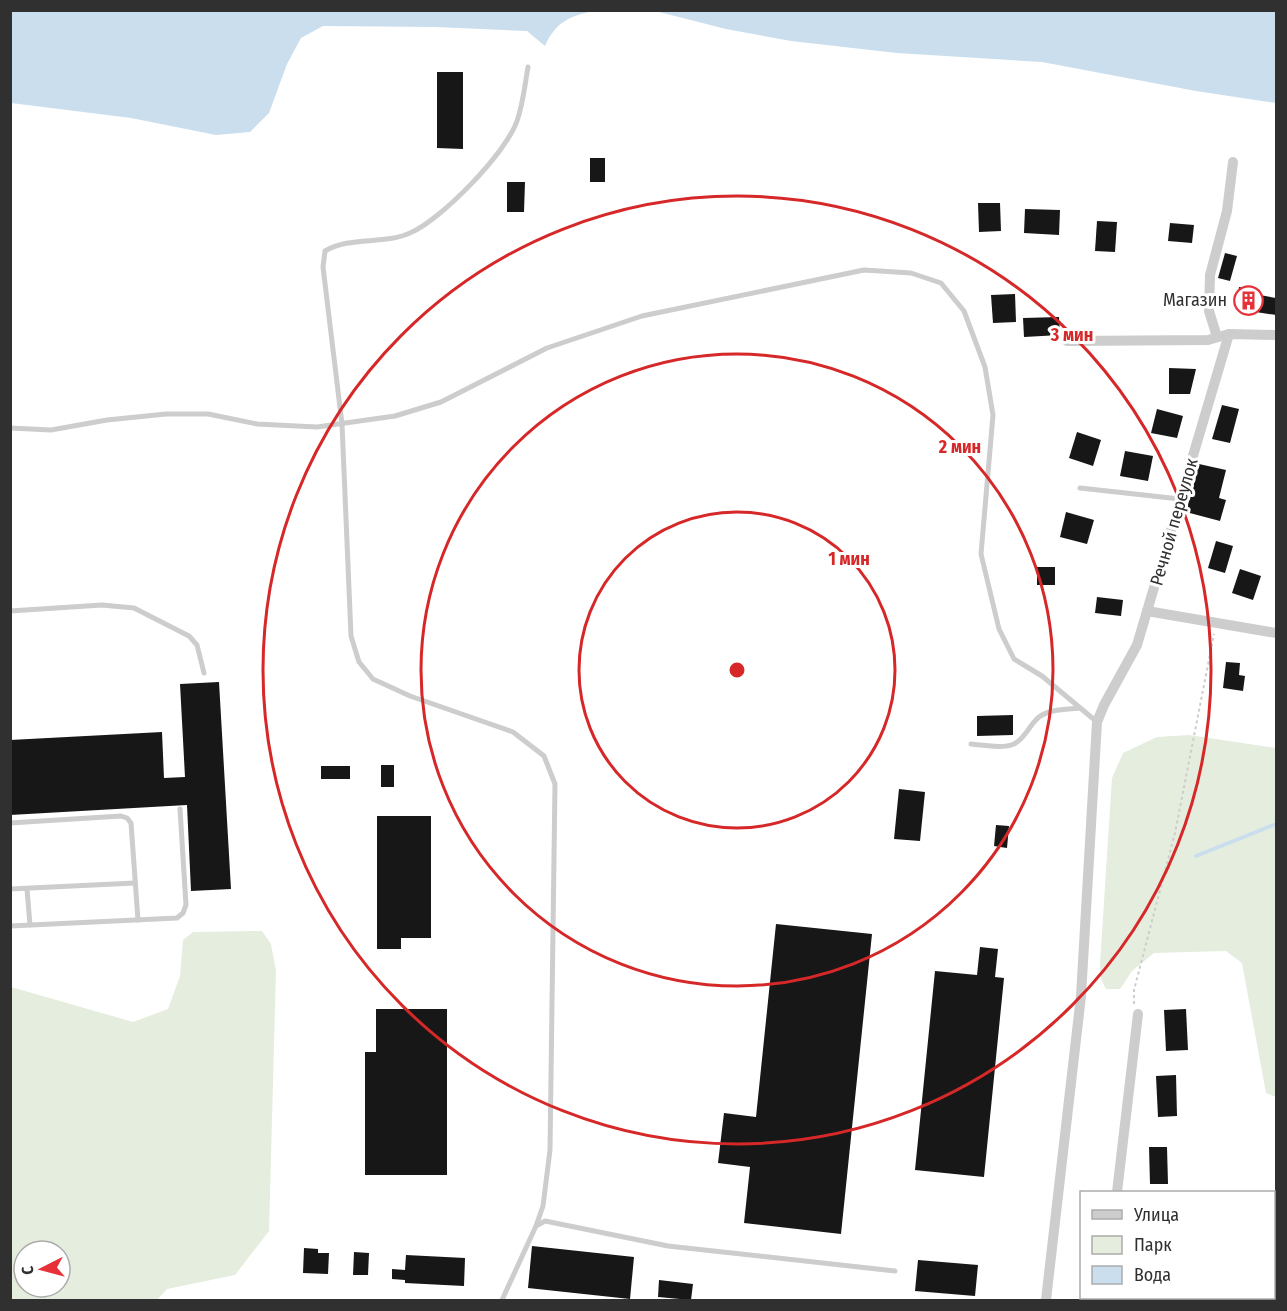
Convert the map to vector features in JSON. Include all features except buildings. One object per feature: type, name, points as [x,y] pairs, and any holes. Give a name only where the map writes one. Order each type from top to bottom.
[{"type":"street","points":[[1217,338],[1209,311],[1210,275],[1227,211],[1233,162]]},
{"type":"street","points":[[1067,341],[1208,340],[1229,334],[1276,336]]},
{"type":"street","name":"Речной переулок","points":[[1046,1300],[1081,996],[1097,722],[1137,645],[1229,334]]},
{"type":"street","points":[[1147,611],[1276,633]]},
{"type":"street","points":[[1117,1191],[1138,1014]]},
{"type":"lane","points":[[502,1300],[543,1206],[550,1150],[555,784],[544,756],[513,732],[410,696],[373,679],[359,662],[351,636],[342,424],[323,267],[325,251],[336,245],[388,239],[411,233],[443,212],[495,158],[517,122],[528,67]]},
{"type":"lane","points":[[10,428],[51,430],[107,420],[166,414],[208,414],[269,424],[317,427],[395,416],[441,402],[547,348],[642,316],[864,270],[911,273],[940,283],[964,311],[985,367],[993,415],[981,554],[999,629],[1014,658],[1041,676],[1097,722]]},
{"type":"lane","points":[[1080,488],[1180,499]]},
{"type":"lane","points":[[10,611],[102,604],[134,608],[189,636],[197,645],[204,673]]},
{"type":"lane","points":[[971,744],[1007,746],[1025,735],[1040,716],[1080,708]]},
{"type":"lane","points":[[10,926],[177,918],[183,913],[186,904],[180,809]]},
{"type":"lane","points":[[10,823],[121,816],[127,818],[131,823],[138,920]]},
{"type":"lane","points":[[10,889],[135,883]]},
{"type":"lane","points":[[27,889],[30,925]]},
{"type":"lane","points":[[536,1226],[545,1221],[668,1246],[895,1271]]},
{"type":"path","points":[[1138,1014],[1133,1002],[1134,990],[1175,833],[1216,623]]},
{"type":"green space","points":[[1189,735],[1276,748],[1276,1097],[1266,1093],[1242,963],[1226,951],[1154,953],[1132,971],[1120,989],[1106,989],[1101,979],[1100,964],[1112,778],[1123,753],[1157,737]]},
{"type":"green space","points":[[262,931],[271,944],[276,971],[269,1231],[235,1275],[167,1289],[157,1300],[11,1300],[11,987],[133,1022],[168,1009],[180,976],[183,940],[193,932]]},
{"type":"water","points":[[11,10],[595,11],[564,21],[554,31],[545,46],[527,31],[323,26],[301,38],[287,64],[269,113],[250,132],[216,135],[131,118],[11,103]]},
{"type":"water","points":[[655,11],[1276,11],[1276,103],[1196,91],[1042,62],[897,53],[791,41],[726,29]]},
{"type":"waterway","points":[[1196,856],[1276,824]]},
{"type":"place","name":"Магазин","points":[[1248,300]]}]
